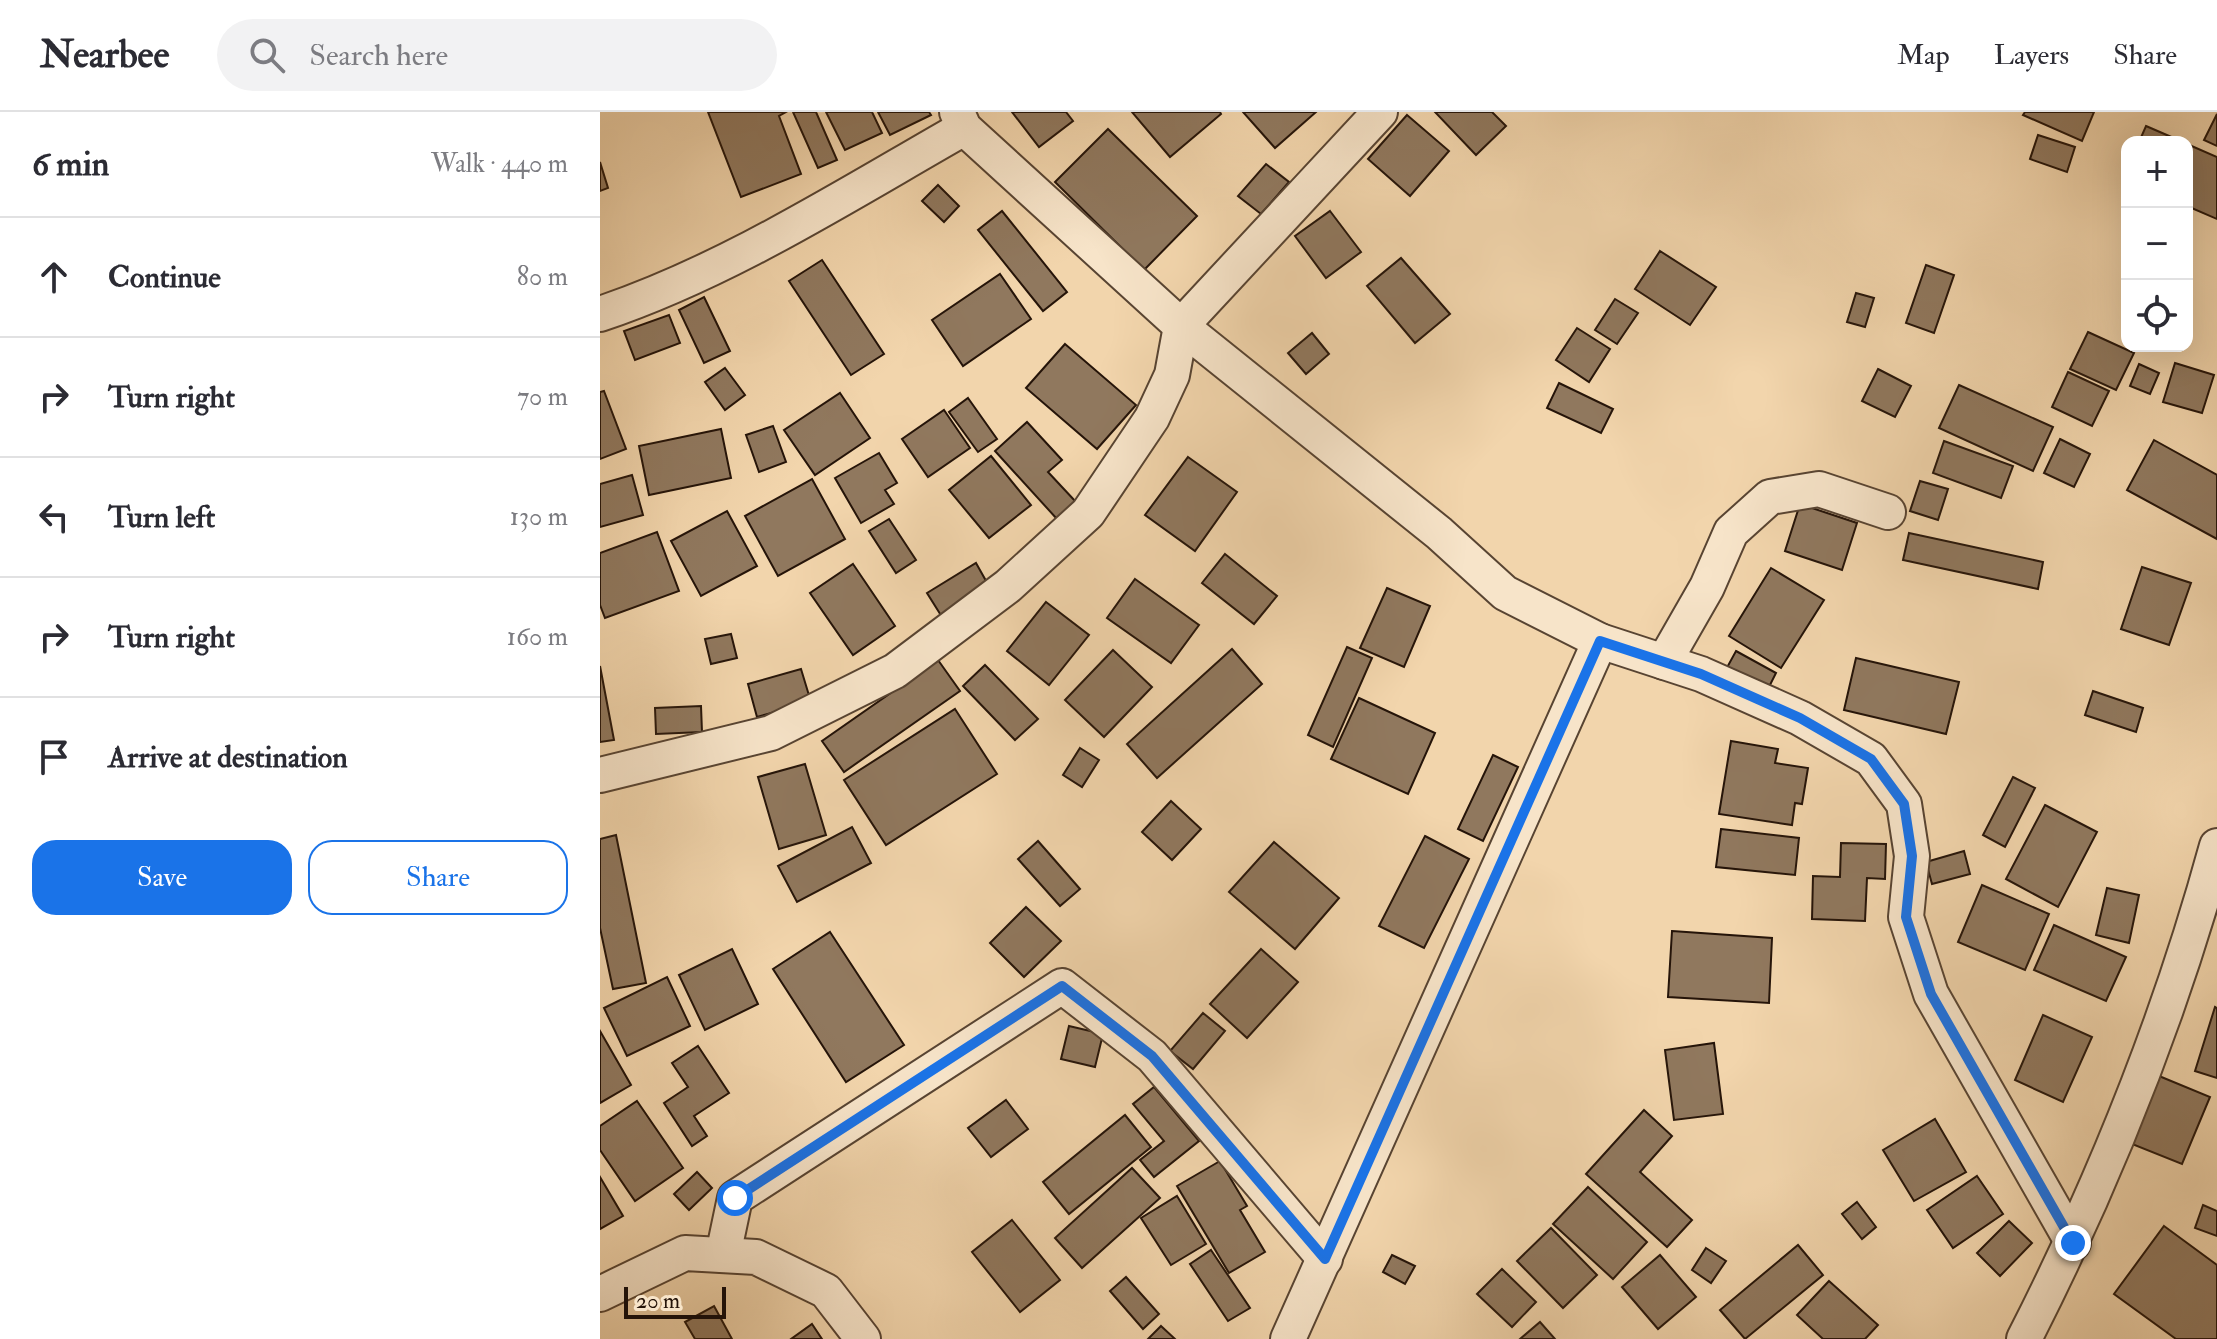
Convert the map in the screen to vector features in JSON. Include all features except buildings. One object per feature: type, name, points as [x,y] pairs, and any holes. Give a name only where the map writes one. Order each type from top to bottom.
[{"type":"street","points":[[600,775],[771,733],[895,671],[1008,586],[1088,513],[1152,418],[1172,375],[1181,326],[1380,112]]},
{"type":"street","points":[[600,314],[639,301],[774,235],[960,120],[1181,326],[1439,533],[1505,593],[1600,641],[1664,662],[1800,718],[1871,759],[1904,804],[1912,856],[1906,917],[1931,994],[2073,1243]]},
{"type":"street","points":[[1664,662],[1707,587],[1731,532],[1770,497],[1819,489],[1888,512]]},
{"type":"street","points":[[1288,1339],[1600,641]]},
{"type":"street","points":[[2024,1339],[2073,1243],[2191,939],[2215,861]]},
{"type":"street","points":[[723,1255],[735,1198],[1062,986],[1152,1056],[1325,1259]]},
{"type":"street","points":[[600,1294],[685,1253],[756,1257],[826,1291],[863,1339]]},
{"type":"route","points":[[735,1198],[1062,986],[1152,1056],[1325,1259],[1600,641],[1701,674],[1800,718],[1871,759],[1904,804],[1912,856],[1906,917],[1931,994],[2073,1243]]}]
